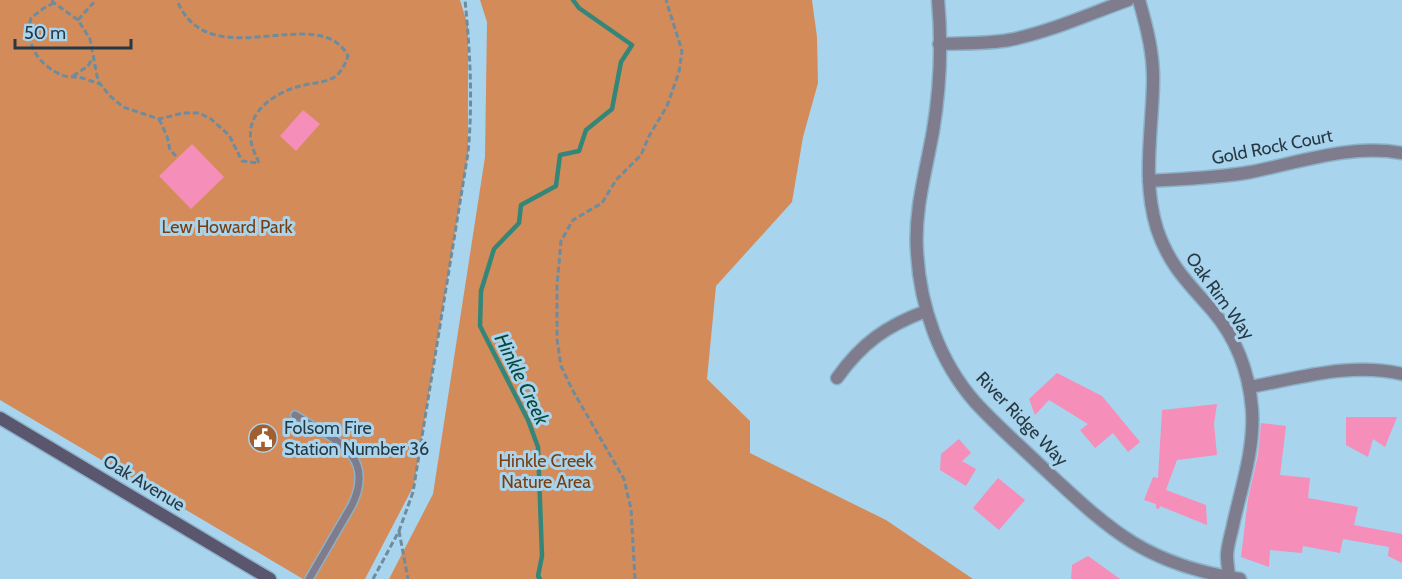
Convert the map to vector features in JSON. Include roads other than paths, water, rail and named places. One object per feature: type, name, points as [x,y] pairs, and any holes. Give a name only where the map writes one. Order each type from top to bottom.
[{"type":"main road","name":"Oak Avenue","points":[[0,418],[270,579]]},
{"type":"street","name":"River Ridge Way","points":[[938,0],[938,83],[917,225],[916,251],[926,311],[945,358],[974,400],[1100,521],[1135,545],[1166,561],[1203,573],[1233,578]]},
{"type":"street","points":[[939,44],[1010,40],[1128,0]]},
{"type":"street","name":"Oak Rim Way","points":[[1139,0],[1148,28],[1153,61],[1149,181],[1151,206],[1167,252],[1187,283],[1213,311],[1229,333],[1243,362],[1250,387],[1253,422],[1251,444],[1227,555],[1233,578]]},
{"type":"street","name":"Gold Rock Court","points":[[1149,181],[1249,172],[1342,152],[1367,150],[1402,153]]},
{"type":"street","points":[[837,378],[865,344],[883,331],[926,311]]},
{"type":"street","points":[[1250,387],[1351,369],[1375,369],[1402,374]]},
{"type":"lane","points":[[295,415],[348,449],[358,464],[360,480],[358,493],[352,505],[309,579]]},
{"type":"waterway","name":"Hinkle Creek","points":[[540,579],[538,576],[542,556],[538,447],[528,420],[480,326],[481,291],[494,249],[519,223],[521,205],[556,186],[560,155],[579,151],[586,130],[612,109],[621,62],[632,45],[579,8],[573,0]]},
{"type":"place","name":"Folsom Fire Station Number 36","points":[[263,438]]},
{"type":"park label","name":"Lew Howard Park","points":[[227,227]]},
{"type":"park label","name":"Hinkle Creek Nature Area","points":[[546,471]]}]
